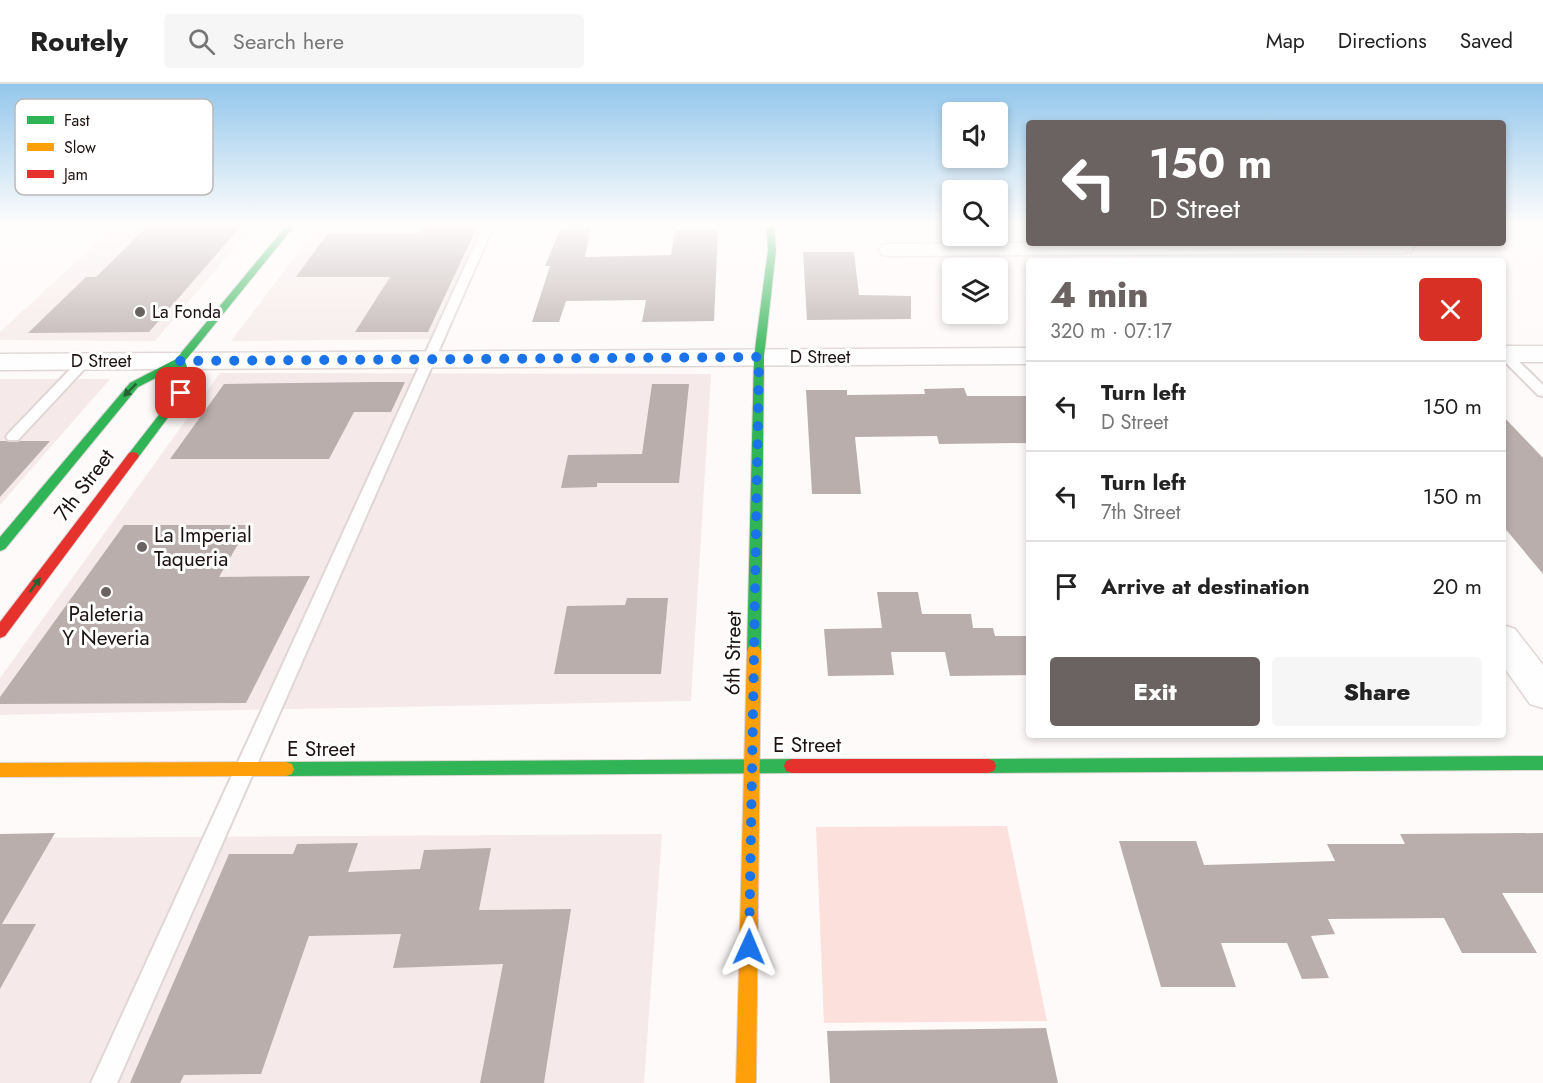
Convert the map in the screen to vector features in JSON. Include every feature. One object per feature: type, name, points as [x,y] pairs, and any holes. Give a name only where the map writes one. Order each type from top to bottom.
[{"type":"street","name":"7th Street","points":[[0,546],[134,385],[180,361],[253,272]]},
{"type":"street","name":"6th Street","points":[[746,1083],[759,357],[769,272]]},
{"type":"street","points":[[1506,354],[1543,354]]},
{"type":"street","name":"D Street","points":[[0,362],[1026,356]]},
{"type":"street","name":"7th Street","points":[[0,632],[188,384],[180,361]]},
{"type":"street","points":[[1506,643],[1543,693]]},
{"type":"street","name":"E Street","points":[[0,770],[1543,763]]},
{"type":"lane","points":[[104,1083],[468,272]]},
{"type":"lane","points":[[1506,357],[1543,392]]},
{"type":"lane","points":[[13,438],[85,361]]},
{"type":"shaded area","points":[[65,272],[214,272],[155,341],[0,340],[0,332]]},
{"type":"shaded area","points":[[284,272],[473,272],[443,339],[231,341]]},
{"type":"shaded area","points":[[220,373],[711,374],[691,701],[0,715],[0,678]]},
{"type":"shaded area","points":[[0,379],[110,379],[0,505]]},
{"type":"shaded area","points":[[1007,826],[1047,1021],[824,1023],[816,827]]},
{"type":"shaded area","points":[[662,834],[644,1083],[0,1083],[0,838]]},
{"type":"building","points":[[101,272],[201,272],[149,332],[28,333],[86,277],[96,277]]},
{"type":"building","points":[[300,272],[456,272],[428,332],[355,332],[390,277],[296,277]]},
{"type":"building","points":[[548,272],[716,272],[714,321],[642,322],[646,300],[566,301],[559,322],[532,322]]},
{"type":"building","points":[[804,272],[856,272],[859,295],[911,296],[911,319],[807,320]]},
{"type":"building","points":[[405,382],[391,412],[354,412],[329,459],[170,459],[224,384]]},
{"type":"building","points":[[652,384],[689,384],[679,483],[597,483],[597,487],[561,488],[568,455],[642,454]]},
{"type":"building","points":[[964,388],[967,396],[1026,396],[1026,443],[939,444],[937,436],[855,437],[861,494],[812,494],[806,390],[847,390],[847,395],[925,394],[924,389]]},
{"type":"building","points":[[1506,419],[1543,458],[1543,574],[1506,530]]},
{"type":"building","points":[[0,441],[50,441],[0,497]]},
{"type":"building","points":[[124,525],[249,525],[219,577],[310,576],[246,703],[0,704],[0,697]]},
{"type":"building","points":[[877,592],[918,592],[922,614],[971,614],[973,628],[993,628],[995,636],[1026,636],[1026,675],[950,676],[945,652],[891,652],[894,675],[828,676],[824,629],[882,628]]},
{"type":"building","points":[[627,598],[668,598],[661,674],[554,674],[567,606],[625,605]]},
{"type":"building","points":[[55,833],[2,924],[36,924],[0,989],[0,834]]},
{"type":"building","points":[[1543,833],[1543,893],[1502,893],[1537,953],[1462,953],[1444,918],[1328,919],[1335,934],[1311,936],[1329,978],[1302,979],[1287,943],[1221,943],[1236,987],[1161,987],[1119,841],[1196,841],[1204,865],[1335,861],[1327,844],[1405,844],[1400,834]]},
{"type":"building","points":[[358,843],[348,872],[420,869],[424,850],[491,848],[479,910],[571,909],[544,1083],[480,1083],[503,964],[393,968],[401,934],[309,936],[261,1074],[184,1075],[180,1083],[130,1083],[229,854],[293,854],[297,844]]},
{"type":"building","points":[[1046,1028],[1058,1083],[830,1083],[827,1031]]},
{"type":"traffic: fast","points":[[0,546],[134,385],[180,361],[253,272]]},
{"type":"traffic: fast","points":[[754,651],[759,357],[769,272]]},
{"type":"traffic: fast","points":[[133,456],[188,384],[180,361]]},
{"type":"traffic: fast","points":[[988,766],[1543,763]]},
{"type":"traffic: fast","points":[[286,769],[792,766]]},
{"type":"traffic: slow","points":[[746,1083],[754,651]]},
{"type":"traffic: slow","points":[[0,770],[286,769]]},
{"type":"traffic: jam","points":[[0,632],[133,456]]},
{"type":"traffic: jam","points":[[792,766],[988,766]]},
{"type":"place","name":"La Fonda","points":[[140,312]]},
{"type":"place","name":"La Imperial Taqueria","points":[[142,547]]},
{"type":"place","name":"Paleteria Y Neveria","points":[[106,592]]},
{"type":"route","points":[[181,393],[188,384],[180,361],[759,357],[749,947]]}]
